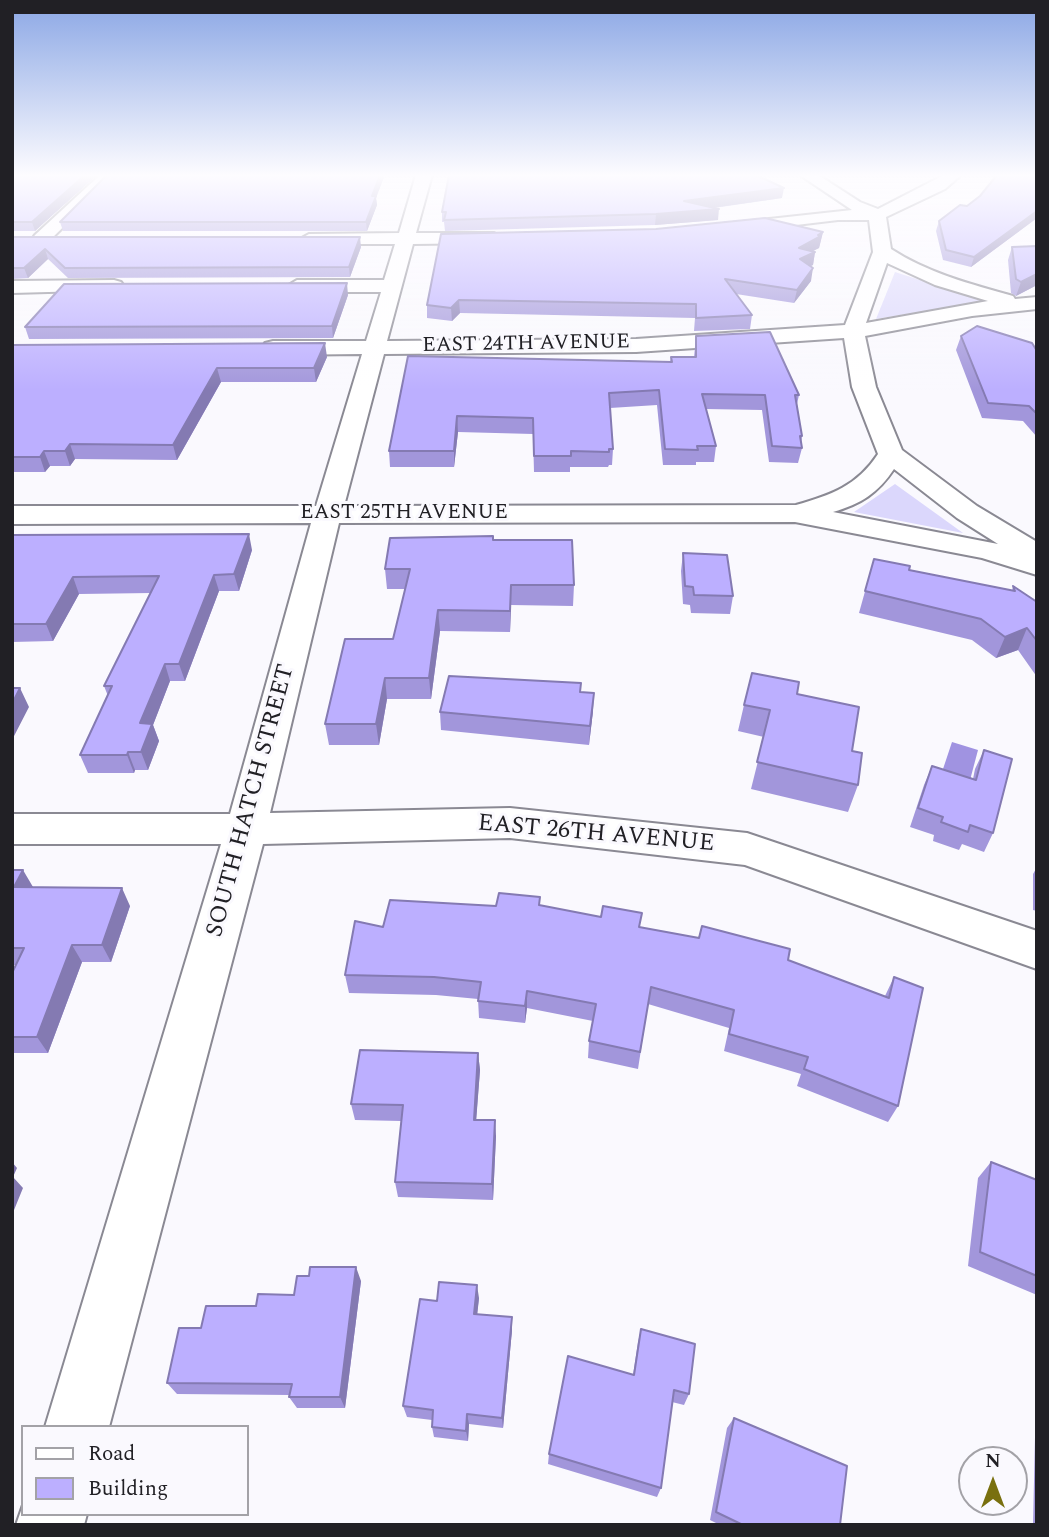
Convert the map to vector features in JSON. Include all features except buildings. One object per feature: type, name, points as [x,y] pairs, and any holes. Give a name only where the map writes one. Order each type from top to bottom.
[{"type":"street","name":"SOUTH HATCH STREET","points":[[78,1425],[246,829],[327,515],[404,247]]},
{"type":"street","points":[[881,247],[882,252],[853,331],[864,387],[891,454],[967,512],[1037,554]]},
{"type":"street","points":[[882,252],[902,266],[938,280],[1032,306]]},
{"type":"street","points":[[12,287],[139,286]]},
{"type":"street","points":[[279,286],[393,286]]},
{"type":"street","name":"EAST 24TH AVENUE","points":[[249,348],[594,345],[853,331],[896,326],[965,310],[1032,306]]},
{"type":"street","name":"EAST 25TH AVENUE","points":[[795,513],[847,499],[875,481],[891,454]]},
{"type":"street","name":"EAST 25TH AVENUE","points":[[12,514],[795,513],[988,550],[1037,566]]},
{"type":"street","name":"EAST 26TH AVENUE","points":[[12,829],[246,829],[510,823],[747,849],[1037,950]]},
{"type":"shaded area","points":[[895,272],[986,301],[876,319]]},
{"type":"shaded area","points":[[895,484],[963,533],[854,512]]},
{"type":"shaded area","points":[[952,742],[978,750],[969,784],[941,775]]}]
